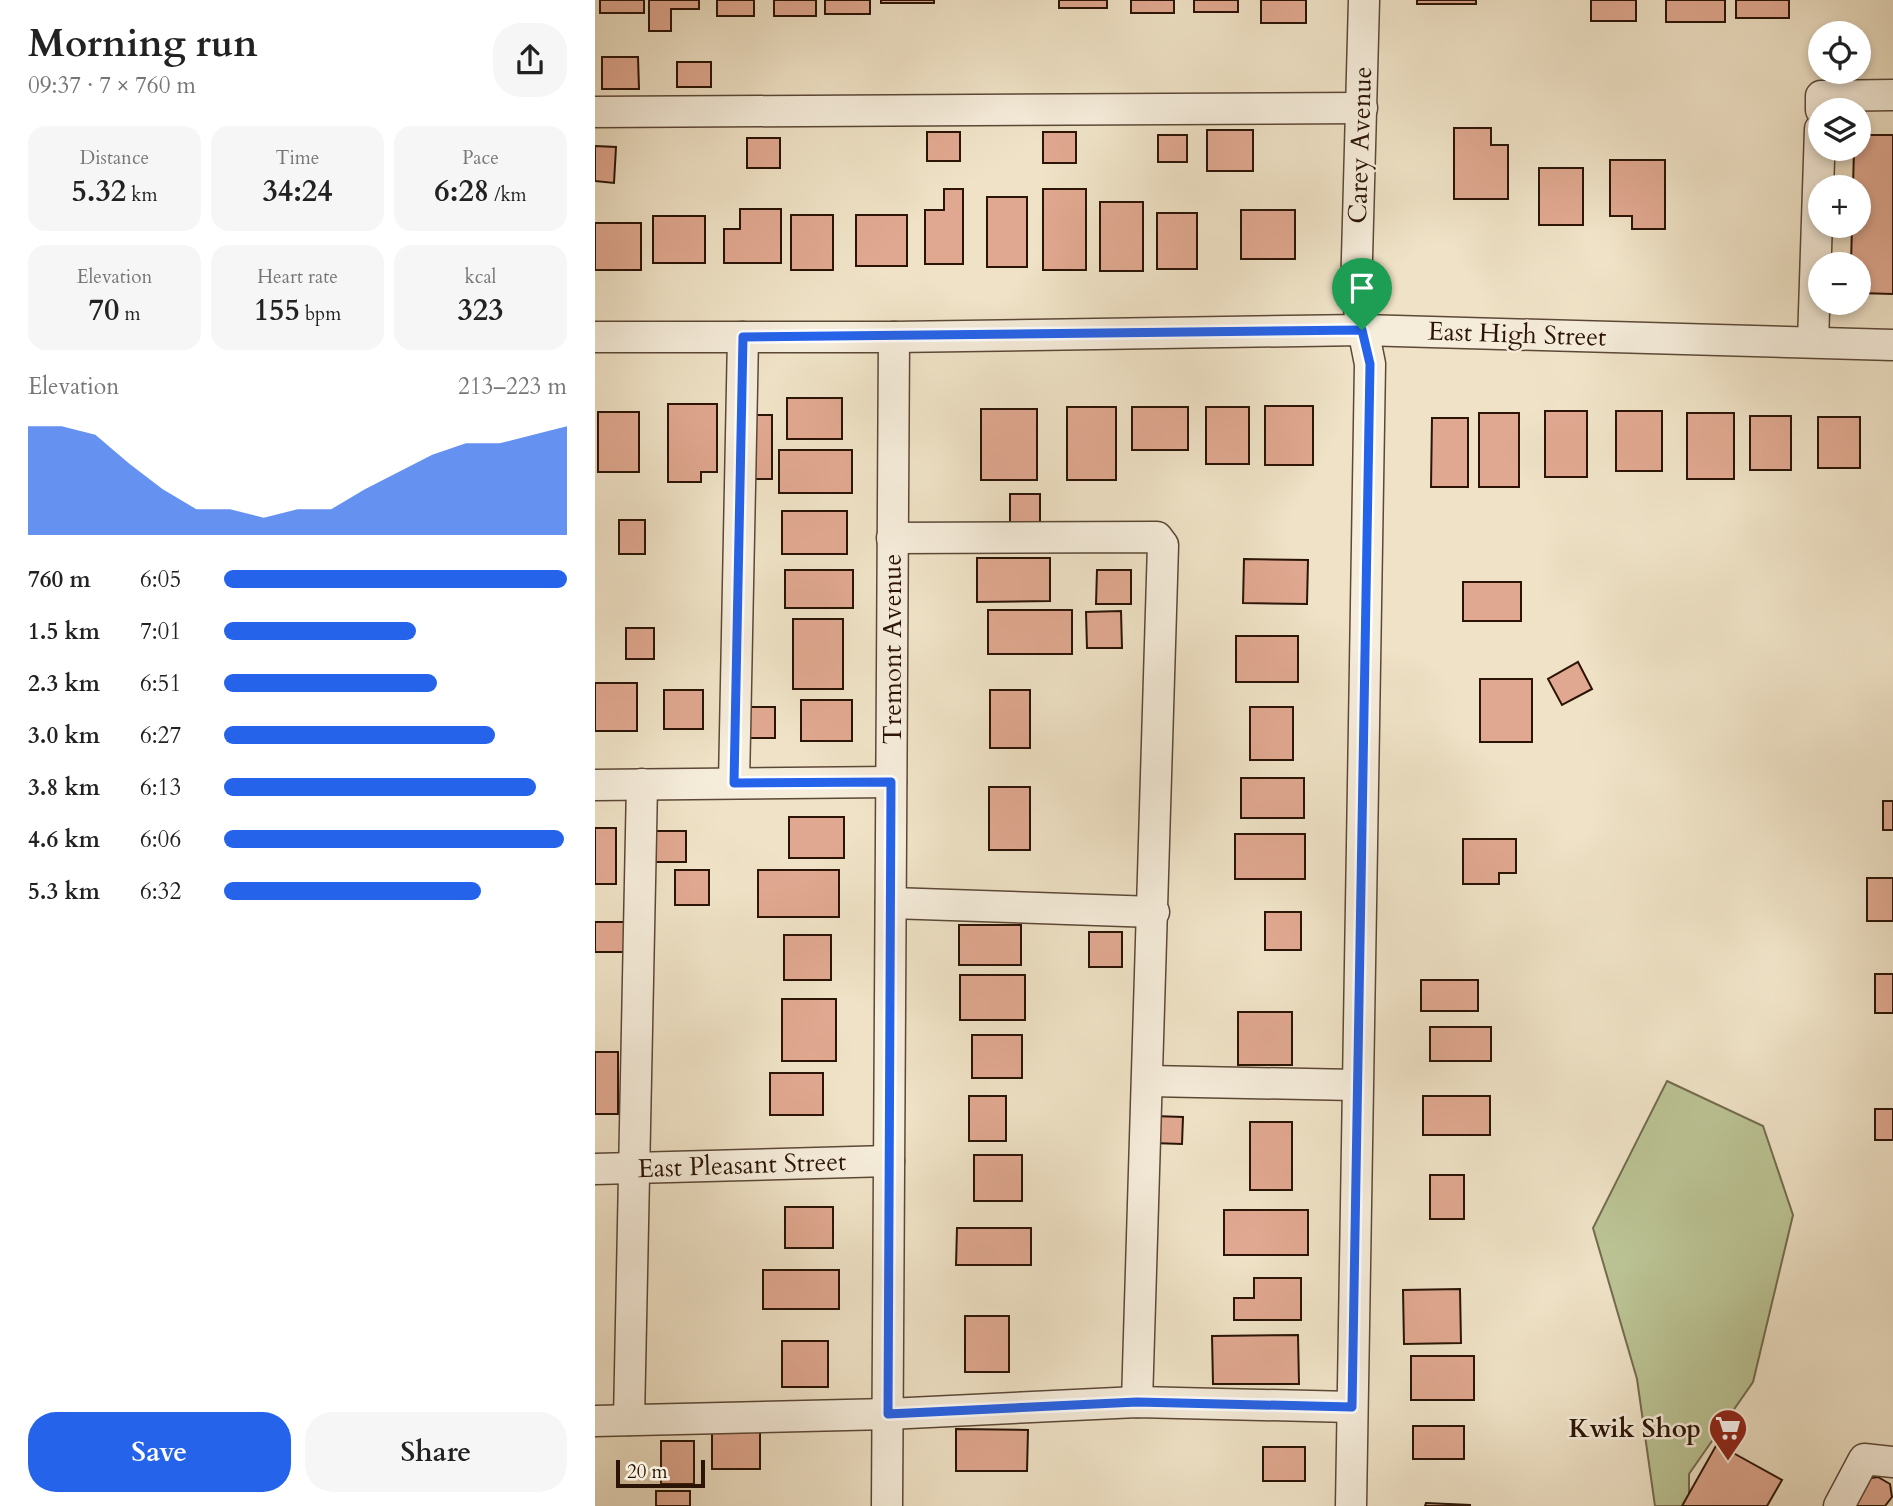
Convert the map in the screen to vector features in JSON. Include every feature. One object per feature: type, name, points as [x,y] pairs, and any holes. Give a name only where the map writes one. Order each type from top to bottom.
[{"type":"street","name":"Carey Avenue","points":[[1351,1506],[1370,364],[1356,294],[1364,0]]},
{"type":"street","points":[[1821,98],[1893,95]]},
{"type":"street","points":[[595,112],[1362,108]]},
{"type":"street","points":[[1813,342],[1819,161]]},
{"type":"street","name":"East High Street","points":[[595,337],[894,337],[1362,330],[1893,345]]},
{"type":"street","points":[[734,783],[743,337]]},
{"type":"street","name":"Tremont Avenue","points":[[887,1506],[894,337]]},
{"type":"street","points":[[893,538],[1157,537],[1163,545],[1154,912],[1137,1402]]},
{"type":"street","points":[[595,785],[891,782]]},
{"type":"street","points":[[629,1420],[642,784]]},
{"type":"street","points":[[891,903],[1154,912]]},
{"type":"street","points":[[1148,1081],[1356,1085]]},
{"type":"street","name":"East Pleasant Street","points":[[595,1169],[889,1161]]},
{"type":"street","points":[[595,1421],[888,1414],[1137,1402],[1352,1407]]},
{"type":"street","points":[[1839,1506],[1864,1459],[1893,1462]]},
{"type":"green space","points":[[1667,1081],[1763,1126],[1793,1215],[1753,1382],[1689,1474],[1689,1506],[1655,1506],[1637,1379],[1593,1228]]},
{"type":"building","points":[[600,0],[644,0],[644,13],[600,13]]},
{"type":"building","points":[[649,0],[699,0],[699,9],[671,9],[671,31],[649,31]]},
{"type":"building","points":[[717,0],[754,0],[754,16],[717,16]]},
{"type":"building","points":[[774,0],[816,0],[816,16],[774,16]]},
{"type":"building","points":[[825,0],[870,0],[870,14],[825,14]]},
{"type":"building","points":[[881,0],[934,0],[934,3],[881,3]]},
{"type":"building","points":[[1059,0],[1107,0],[1107,8],[1059,8]]},
{"type":"building","points":[[1131,0],[1174,0],[1174,13],[1131,13]]},
{"type":"building","points":[[1194,0],[1238,0],[1238,12],[1194,12]]},
{"type":"building","points":[[1261,0],[1306,0],[1306,23],[1261,23]]},
{"type":"building","points":[[1417,0],[1476,0],[1476,4],[1417,4]]},
{"type":"building","points":[[1591,0],[1636,0],[1636,21],[1591,21]]},
{"type":"building","points":[[1666,0],[1725,0],[1725,22],[1666,22]]},
{"type":"building","points":[[1736,0],[1789,0],[1789,18],[1736,18]]},
{"type":"building","points":[[602,57],[638,57],[639,89],[602,89]]},
{"type":"building","points":[[677,62],[711,62],[711,87],[677,87]]},
{"type":"building","points":[[1454,128],[1491,128],[1491,145],[1508,145],[1508,199],[1454,199]]},
{"type":"building","points":[[1207,130],[1253,130],[1253,171],[1207,171]]},
{"type":"building","points":[[927,132],[960,132],[960,161],[927,161]]},
{"type":"building","points":[[1043,132],[1076,132],[1076,163],[1043,163]]},
{"type":"building","points":[[1158,135],[1187,135],[1187,162],[1158,162]]},
{"type":"building","points":[[1871,135],[1893,135],[1893,294],[1871,293],[1871,252],[1851,252],[1852,238],[1871,238],[1871,175],[1853,175],[1854,161],[1871,161]]},
{"type":"building","points":[[747,138],[780,138],[780,168],[747,168]]},
{"type":"building","points":[[595,146],[616,147],[614,183],[595,181]]},
{"type":"building","points":[[1610,160],[1665,160],[1665,229],[1632,229],[1632,216],[1610,216]]},
{"type":"building","points":[[1539,168],[1583,168],[1583,225],[1539,225]]},
{"type":"building","points":[[944,189],[963,189],[963,264],[925,264],[925,210],[944,210]]},
{"type":"building","points":[[1043,189],[1086,189],[1086,270],[1043,270]]},
{"type":"building","points":[[987,197],[1027,197],[1027,267],[987,267]]},
{"type":"building","points":[[1100,202],[1143,202],[1143,271],[1100,271]]},
{"type":"building","points":[[740,209],[781,209],[781,263],[724,263],[724,229],[740,229]]},
{"type":"building","points":[[1241,210],[1295,210],[1295,259],[1241,259]]},
{"type":"building","points":[[1157,213],[1197,213],[1197,269],[1157,269]]},
{"type":"building","points":[[791,215],[833,215],[833,270],[791,270]]},
{"type":"building","points":[[856,215],[907,215],[907,266],[856,266]]},
{"type":"building","points":[[653,216],[705,216],[705,263],[653,263]]},
{"type":"building","points":[[595,223],[641,223],[641,270],[595,270]]},
{"type":"building","points":[[787,398],[842,398],[842,439],[787,439]]},
{"type":"building","points":[[668,404],[717,404],[717,472],[701,472],[701,482],[668,482]]},
{"type":"building","points":[[1265,406],[1313,406],[1313,465],[1265,465]]},
{"type":"building","points":[[1067,407],[1116,407],[1116,480],[1067,480]]},
{"type":"building","points":[[1132,407],[1188,407],[1188,450],[1132,450]]},
{"type":"building","points":[[1206,407],[1249,407],[1249,464],[1206,464]]},
{"type":"building","points":[[981,409],[1037,409],[1037,480],[981,480]]},
{"type":"building","points":[[1545,411],[1587,411],[1587,477],[1545,477]]},
{"type":"building","points":[[1616,411],[1662,411],[1662,471],[1616,471]]},
{"type":"building","points":[[598,412],[639,412],[639,472],[598,472]]},
{"type":"building","points":[[1479,413],[1519,413],[1519,487],[1479,487]]},
{"type":"building","points":[[1687,413],[1734,413],[1734,479],[1687,479]]},
{"type":"building","points":[[743,415],[772,415],[772,479],[743,479]]},
{"type":"building","points":[[1750,416],[1791,416],[1791,470],[1750,470]]},
{"type":"building","points":[[1818,417],[1860,417],[1860,468],[1818,468]]},
{"type":"building","points":[[1432,418],[1468,418],[1468,487],[1431,487]]},
{"type":"building","points":[[779,450],[852,450],[852,493],[779,493]]},
{"type":"building","points":[[1010,494],[1040,494],[1040,525],[1010,525]]},
{"type":"building","points":[[782,511],[847,511],[847,554],[782,554]]},
{"type":"building","points":[[619,520],[645,520],[645,554],[619,554]]},
{"type":"building","points":[[977,558],[1050,558],[1050,601],[977,602]]},
{"type":"building","points":[[1244,559],[1308,560],[1307,604],[1243,603]]},
{"type":"building","points":[[785,570],[853,570],[853,608],[785,608]]},
{"type":"building","points":[[1097,570],[1131,570],[1131,604],[1096,604]]},
{"type":"building","points":[[1463,582],[1521,582],[1521,621],[1463,621]]},
{"type":"building","points":[[988,610],[1072,610],[1072,654],[988,654]]},
{"type":"building","points":[[1121,611],[1122,648],[1087,648],[1086,612]]},
{"type":"building","points":[[793,619],[843,619],[843,689],[793,689]]},
{"type":"building","points":[[626,628],[654,628],[654,659],[626,659]]},
{"type":"building","points":[[1236,636],[1298,636],[1298,682],[1236,682]]},
{"type":"building","points":[[1578,662],[1592,689],[1562,705],[1548,679]]},
{"type":"building","points":[[1480,679],[1532,679],[1532,742],[1480,742]]},
{"type":"building","points":[[595,683],[637,683],[637,731],[595,731]]},
{"type":"building","points":[[664,690],[703,690],[703,729],[664,729]]},
{"type":"building","points":[[990,690],[1030,690],[1030,748],[990,748]]},
{"type":"building","points":[[801,700],[852,700],[852,741],[801,741]]},
{"type":"building","points":[[747,707],[775,707],[775,738],[747,738]]},
{"type":"building","points":[[1250,707],[1293,707],[1293,760],[1250,760]]},
{"type":"building","points":[[1241,778],[1304,778],[1304,818],[1241,818]]},
{"type":"building","points":[[989,787],[1030,787],[1030,850],[989,850]]},
{"type":"building","points":[[1883,801],[1893,801],[1893,830],[1883,830]]},
{"type":"building","points":[[789,817],[844,817],[844,858],[789,858]]},
{"type":"building","points":[[595,828],[616,828],[616,884],[595,884]]},
{"type":"building","points":[[655,831],[686,831],[686,862],[655,862]]},
{"type":"building","points":[[1235,834],[1305,834],[1305,879],[1235,879]]},
{"type":"building","points":[[1463,839],[1516,839],[1516,873],[1499,873],[1499,884],[1463,884]]},
{"type":"building","points":[[675,870],[709,870],[709,905],[675,905]]},
{"type":"building","points":[[758,870],[839,870],[839,917],[758,917]]},
{"type":"building","points":[[1867,878],[1893,878],[1893,921],[1867,921]]},
{"type":"building","points":[[1265,912],[1301,912],[1301,950],[1265,950]]},
{"type":"building","points":[[595,922],[625,922],[625,952],[595,952]]},
{"type":"building","points":[[959,925],[1021,925],[1021,965],[959,965]]},
{"type":"building","points":[[1089,932],[1122,932],[1122,967],[1089,967]]},
{"type":"building","points":[[784,935],[831,935],[831,980],[784,980]]},
{"type":"building","points":[[1875,974],[1893,974],[1893,1013],[1875,1013]]},
{"type":"building","points":[[960,975],[1025,975],[1025,1020],[960,1020]]},
{"type":"building","points":[[1421,980],[1478,980],[1478,1011],[1421,1011]]},
{"type":"building","points":[[782,999],[836,999],[836,1061],[782,1061]]},
{"type":"building","points":[[1238,1012],[1292,1012],[1292,1065],[1238,1065]]},
{"type":"building","points":[[1430,1027],[1491,1027],[1491,1061],[1430,1061]]},
{"type":"building","points":[[972,1035],[1022,1035],[1022,1078],[972,1078]]},
{"type":"building","points":[[595,1052],[618,1052],[618,1114],[595,1114]]},
{"type":"building","points":[[770,1073],[823,1073],[823,1115],[770,1115]]},
{"type":"building","points":[[969,1096],[1006,1096],[1006,1141],[969,1141]]},
{"type":"building","points":[[1423,1096],[1490,1096],[1490,1135],[1423,1135]]},
{"type":"building","points":[[1875,1109],[1893,1109],[1893,1140],[1875,1140]]},
{"type":"building","points":[[1154,1116],[1183,1117],[1182,1144],[1153,1143]]},
{"type":"building","points":[[1250,1122],[1292,1122],[1292,1190],[1250,1190]]},
{"type":"building","points":[[974,1155],[1022,1155],[1022,1201],[974,1201]]},
{"type":"building","points":[[1430,1175],[1464,1175],[1464,1219],[1430,1219]]},
{"type":"building","points":[[785,1207],[833,1207],[833,1248],[785,1248]]},
{"type":"building","points":[[1224,1210],[1308,1210],[1308,1255],[1224,1255]]},
{"type":"building","points":[[957,1228],[1031,1228],[1031,1265],[956,1265]]},
{"type":"building","points":[[763,1270],[839,1270],[839,1309],[763,1309]]},
{"type":"building","points":[[1254,1278],[1301,1278],[1301,1320],[1234,1320],[1234,1298],[1254,1298]]},
{"type":"building","points":[[1460,1289],[1461,1343],[1404,1344],[1403,1290]]},
{"type":"building","points":[[965,1316],[1009,1316],[1009,1372],[965,1372]]},
{"type":"building","points":[[1298,1335],[1299,1384],[1213,1384],[1212,1336]]},
{"type":"building","points":[[782,1341],[828,1341],[828,1387],[782,1387]]},
{"type":"building","points":[[1411,1356],[1474,1356],[1474,1400],[1411,1400]]},
{"type":"building","points":[[1413,1426],[1464,1426],[1464,1459],[1413,1459]]},
{"type":"building","points":[[712,1428],[760,1428],[760,1469],[712,1469]]},
{"type":"building","points":[[956,1429],[1028,1430],[1027,1471],[956,1471]]},
{"type":"building","points":[[661,1441],[694,1441],[694,1484],[661,1484]]},
{"type":"building","name":"Kwik Shop","points":[[1717,1444],[1782,1480],[1767,1506],[1682,1506]]},
{"type":"building","points":[[1263,1447],[1305,1447],[1305,1481],[1263,1481]]},
{"type":"building","points":[[1878,1477],[1890,1484],[1892,1497],[1885,1506],[1846,1506],[1864,1479]]},
{"type":"building","points":[[656,1491],[690,1491],[690,1506],[656,1506]]},
{"type":"building","points":[[1426,1503],[1470,1505],[1470,1506],[1425,1506]]},
{"type":"place","name":"Kwik Shop","points":[[1728,1462]]},
{"type":"route","points":[[1362,330],[1370,364],[1352,1407],[1137,1402],[888,1414],[891,782],[734,783],[743,337],[1362,330]]}]
